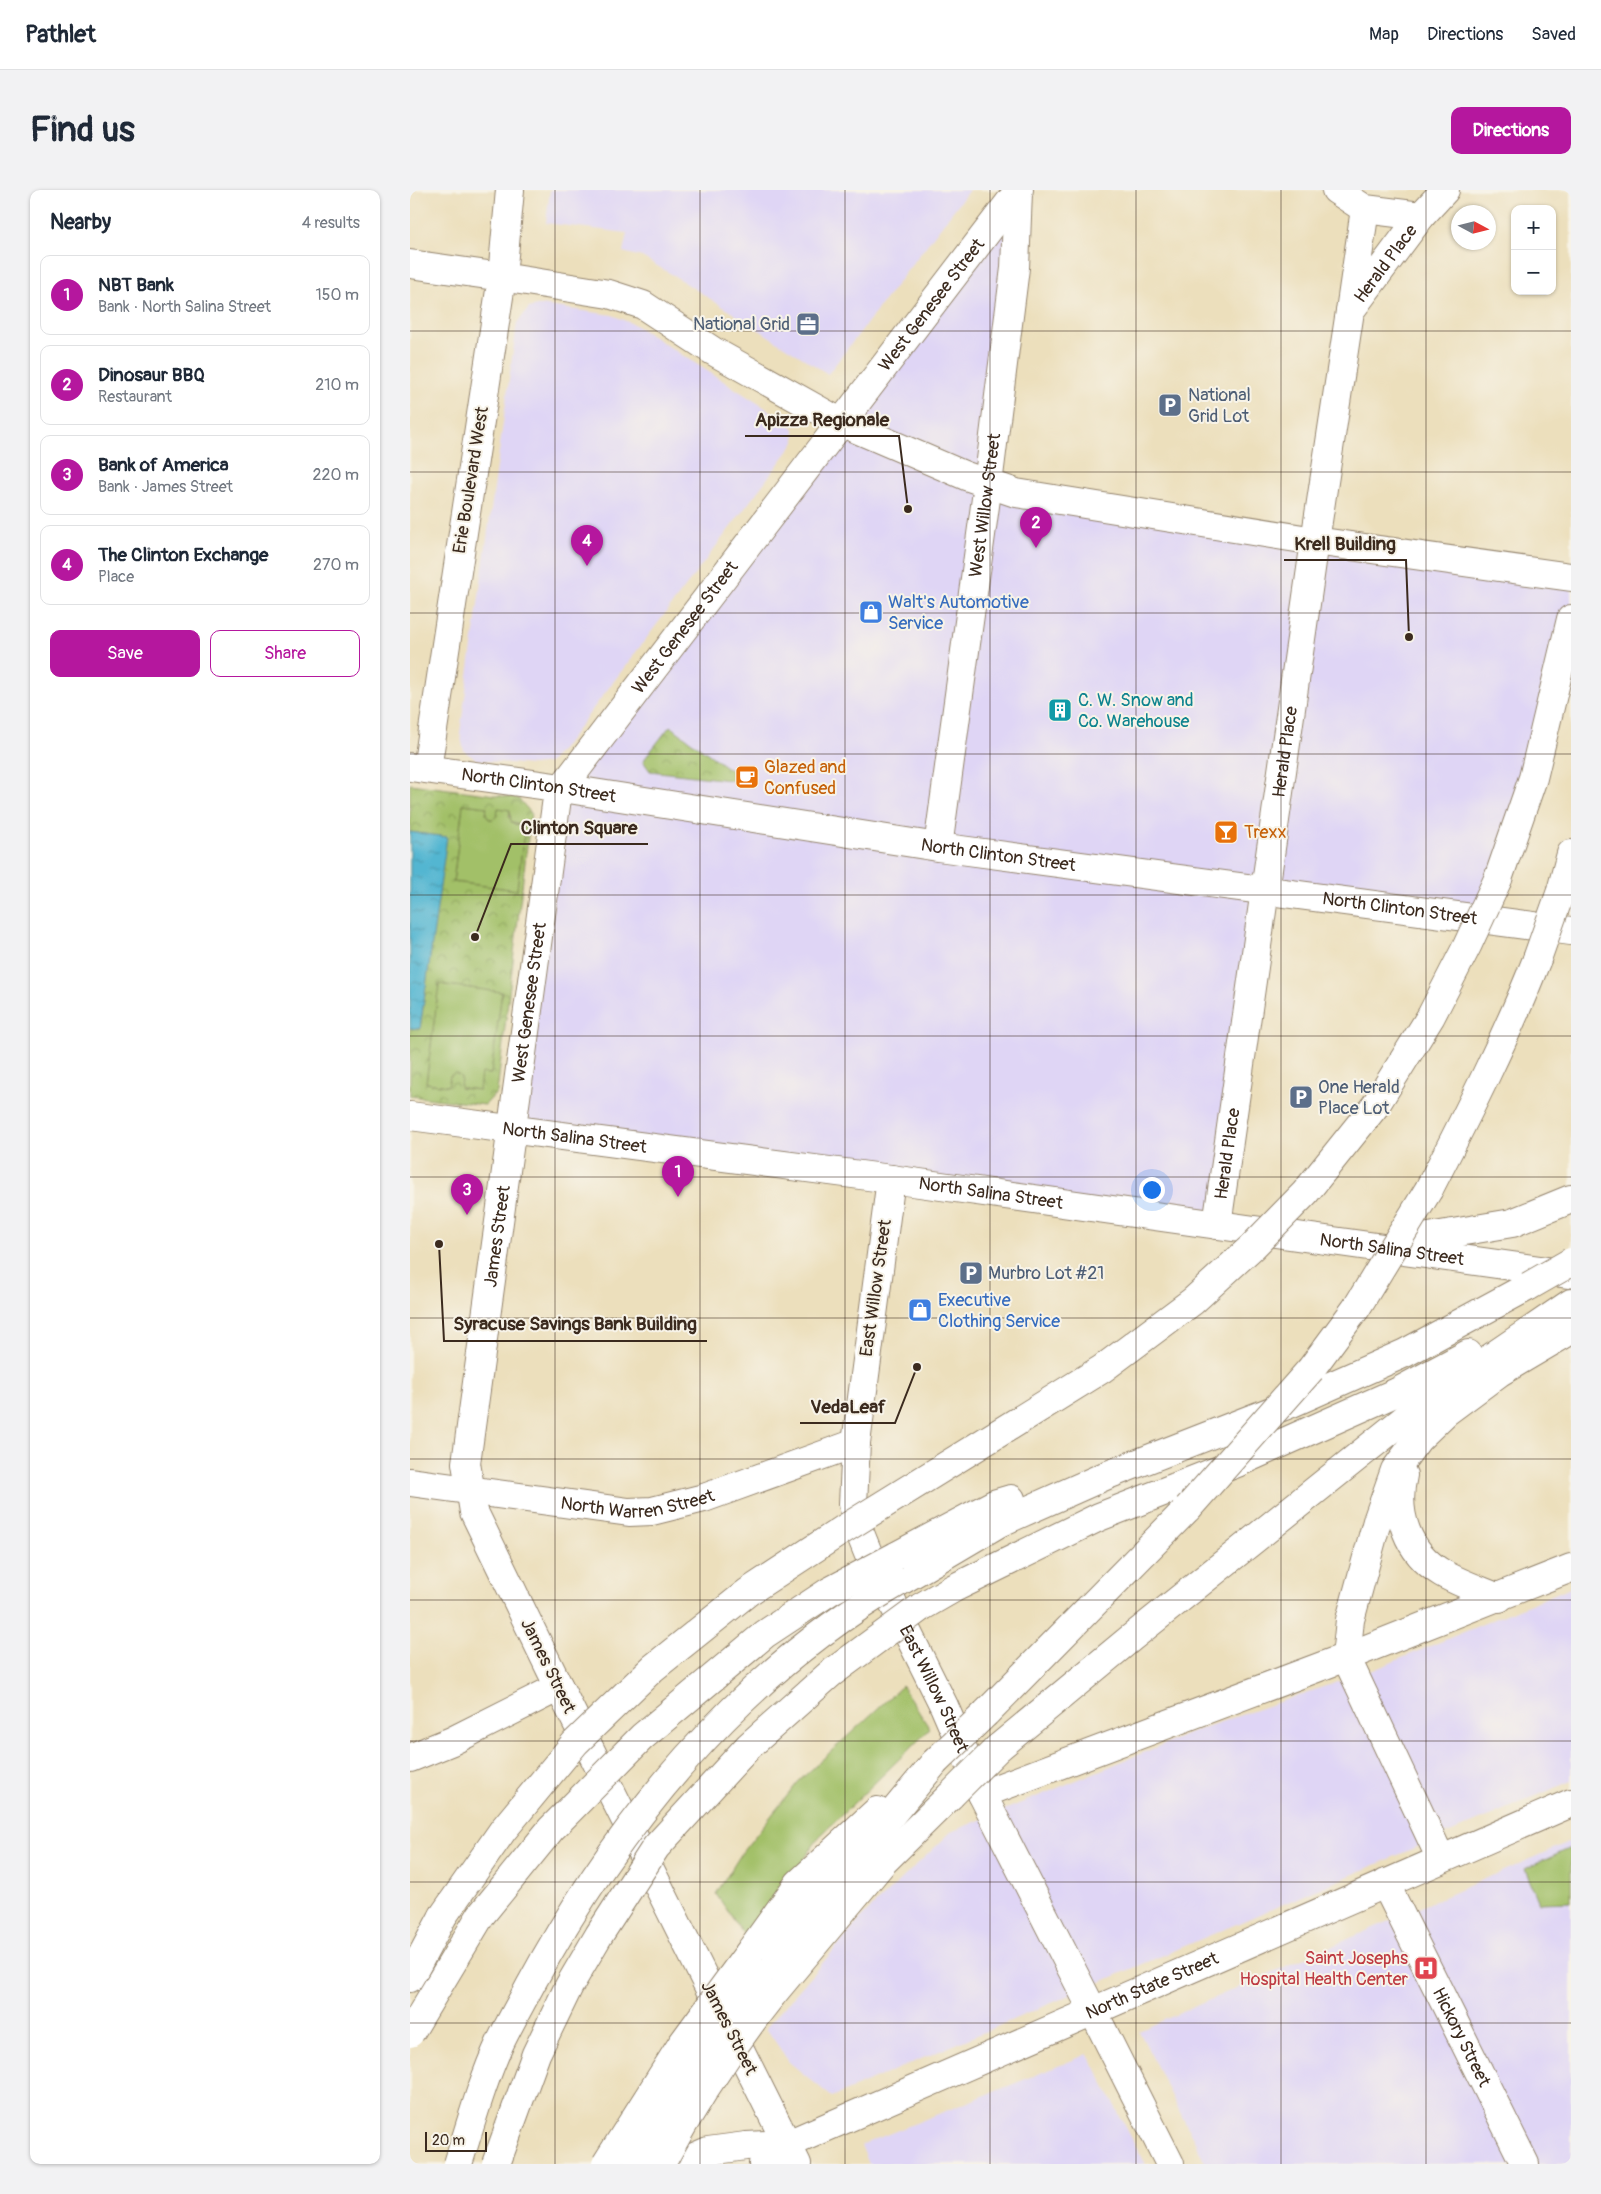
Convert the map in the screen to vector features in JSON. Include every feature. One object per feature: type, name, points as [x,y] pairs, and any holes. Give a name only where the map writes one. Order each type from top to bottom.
[{"type":"main road","name":"Erie Boulevard West","points":[[418,768],[502,276],[510,190]]},
{"type":"main road","points":[[1336,190],[1365,209],[1421,216]]},
{"type":"main road","name":"Herald Place","points":[[1350,311],[1421,216],[1445,190]]},
{"type":"main road","name":"West Genesee Street","points":[[510,1130],[557,798],[562,788],[840,422],[1019,191]]},
{"type":"main road","name":"West Willow Street","points":[[938,847],[988,484],[1015,268],[1019,191]]},
{"type":"main road","name":"Herald Place","points":[[1217,1225],[1264,891],[1365,209]]},
{"type":"main road","points":[[410,264],[502,276],[609,294],[643,305],[713,352],[840,422],[988,484],[1016,493],[1315,541],[1571,577]]},
{"type":"main road","points":[[410,1960],[503,1830],[575,1743],[654,1668],[748,1592],[844,1529],[1102,1369],[1193,1300],[1253,1246],[1305,1193],[1375,1106],[1431,1016],[1467,946],[1498,879],[1533,778],[1571,619]]},
{"type":"main road","name":"North Clinton Street","points":[[418,768],[562,788],[938,847],[1571,931]]},
{"type":"main road","points":[[1561,890],[1571,854]]},
{"type":"main road","points":[[661,2164],[692,2109],[730,2051],[799,1883],[854,1831],[935,1762],[986,1713],[1188,1508],[1311,1369],[1356,1307],[1429,1189],[1484,1081],[1519,1005],[1571,865]]},
{"type":"main road","name":"North Salina Street","points":[[410,1116],[891,1179],[1366,1247],[1571,1274]]},
{"type":"main road","name":"James Street","points":[[510,1130],[466,1463],[474,1512],[559,1687],[792,2154]]},
{"type":"main road","name":"East Willow Street","points":[[891,1179],[856,1443],[853,1504],[858,1528],[868,1553],[944,1706],[982,1794],[1170,2164]]},
{"type":"main road","points":[[1366,1247],[1512,1223],[1571,1199]]},
{"type":"main road","points":[[410,2032],[481,1915],[551,1829],[642,1737],[764,1634],[830,1591],[897,1569],[1104,1476],[1292,1403],[1405,1353],[1571,1262]]},
{"type":"main road","points":[[496,2164],[536,2054],[569,1986],[599,1935],[656,1847],[749,1746],[830,1674],[921,1607],[954,1588],[1100,1517],[1237,1463],[1397,1392],[1571,1301]]},
{"type":"main road","points":[[606,2164],[682,2044],[884,1861],[998,1748],[1131,1638],[1427,1401],[1571,1301]]},
{"type":"main road","points":[[1441,1859],[1346,1657],[1350,1620],[1377,1521],[1395,1470],[1418,1438],[1446,1412],[1500,1372],[1571,1330]]},
{"type":"main road","name":"North Warren Street","points":[[410,1482],[629,1512],[652,1511],[704,1498],[856,1443]]},
{"type":"main road","points":[[1409,1452],[1401,1486],[1400,1503],[1403,1523],[1414,1547],[1426,1561],[1443,1574],[1499,1598]]},
{"type":"main road","points":[[982,1794],[1346,1657],[1571,1568]]},
{"type":"main road","points":[[458,2164],[481,2090],[500,2043],[550,1948],[590,1882],[642,1810],[682,1763],[740,1702],[783,1664],[857,1606],[897,1569]]},
{"type":"main road","points":[[410,1758],[452,1741],[559,1687]]},
{"type":"main road","name":"North State Street","points":[[763,2164],[792,2154],[1093,2011],[1571,1804]]},
{"type":"main road","name":"Hickory Street","points":[[1385,1883],[1525,2164]]},
{"type":"main road","points":[[410,1978],[443,1916]]},
{"type":"main road","points":[[637,2164],[685,2081],[734,2006],[761,1972]]},
{"type":"main road","name":"North State Street","points":[[678,2164],[708,2151],[746,2146],[792,2154]]},
{"type":"shaded area","name":"National Grid","points":[[550,190],[969,190],[828,374],[673,275],[642,257],[623,252],[627,233],[546,223]]},
{"type":"shaded area","points":[[1018,192],[988,485],[1571,577],[1571,612],[1480,919],[1264,891],[1217,1225],[510,1130],[557,798]]},
{"type":"shaded area","points":[[540,305],[612,315],[635,325],[789,423],[794,429],[795,442],[567,743],[549,763],[533,765],[477,760],[464,751],[460,733],[517,323],[529,308]]},
{"type":"shaded area","points":[[1571,1587],[1571,1781],[832,2097],[789,2062],[766,2028],[865,1914],[951,1832],[1203,1728],[1376,1669]]},
{"type":"shaded area","name":"Saint Josephs Hospital Health Center","points":[[1571,1841],[1571,2164],[1206,2164],[1139,2031]]},
{"type":"shaded area","points":[[1088,2054],[1145,2164],[869,2164],[861,2145]]},
{"type":"green space","points":[[670,726],[747,782],[650,771],[643,761]]},
{"type":"green space","points":[[410,784],[518,798],[531,813],[497,1092],[485,1105],[410,1096],[410,1028],[420,1029],[446,837],[410,832]],"holes":[[[463,804],[487,807],[486,814],[489,819],[497,816],[498,808],[510,810],[511,822],[525,826],[517,890],[453,882]],[[439,984],[502,992],[491,1074],[481,1073],[479,1090],[460,1088],[461,1077],[455,1073],[450,1076],[448,1086],[426,1083]]]},
{"type":"green space","points":[[463,804],[487,807],[486,814],[489,819],[493,819],[498,808],[510,810],[509,817],[514,824],[525,826],[517,890],[453,882]]},
{"type":"green space","points":[[439,984],[502,992],[491,1075],[479,1090],[426,1083]]},
{"type":"green space","points":[[902,1686],[930,1729],[819,1837],[749,1942],[716,1894],[743,1851],[799,1781]]},
{"type":"green space","points":[[1571,1848],[1571,1902],[1539,1903],[1525,1869]]},
{"type":"water","points":[[410,832],[447,837],[420,1029],[410,1028]]},
{"type":"place","name":"National Grid","points":[[808,324]]},
{"type":"place","name":"National Grid Lot","points":[[1170,405]]},
{"type":"place","name":"Apizza Regionale","points":[[908,509]]},
{"type":"place","name":"Dinosaur BBQ","points":[[1036,548]]},
{"type":"place","name":"The Clinton Exchange","points":[[587,566]]},
{"type":"place","name":"Walt's Automotive Service","points":[[871,612]]},
{"type":"place","name":"Krell Building","points":[[1409,637]]},
{"type":"place","name":"C. W. Snow and Co. Warehouse","points":[[1060,710]]},
{"type":"place","name":"Glazed and Confused","points":[[747,777]]},
{"type":"place","name":"Trexx","points":[[1226,832]]},
{"type":"place","name":"Clinton Square","points":[[475,937]]},
{"type":"place","name":"One Herald Place Lot","points":[[1301,1097]]},
{"type":"place","name":"NBT Bank","points":[[678,1197]]},
{"type":"place","name":"Bank of America","points":[[467,1215]]},
{"type":"place","name":"Syracuse Savings Bank Building","points":[[439,1244]]},
{"type":"place","name":"Murbro Lot #21","points":[[971,1273]]},
{"type":"place","name":"Executive Clothing Service","points":[[920,1310]]},
{"type":"place","name":"VedaLeaf","points":[[917,1367]]},
{"type":"place","name":"Saint Josephs Hospital Health Center","points":[[1426,1968]]}]
